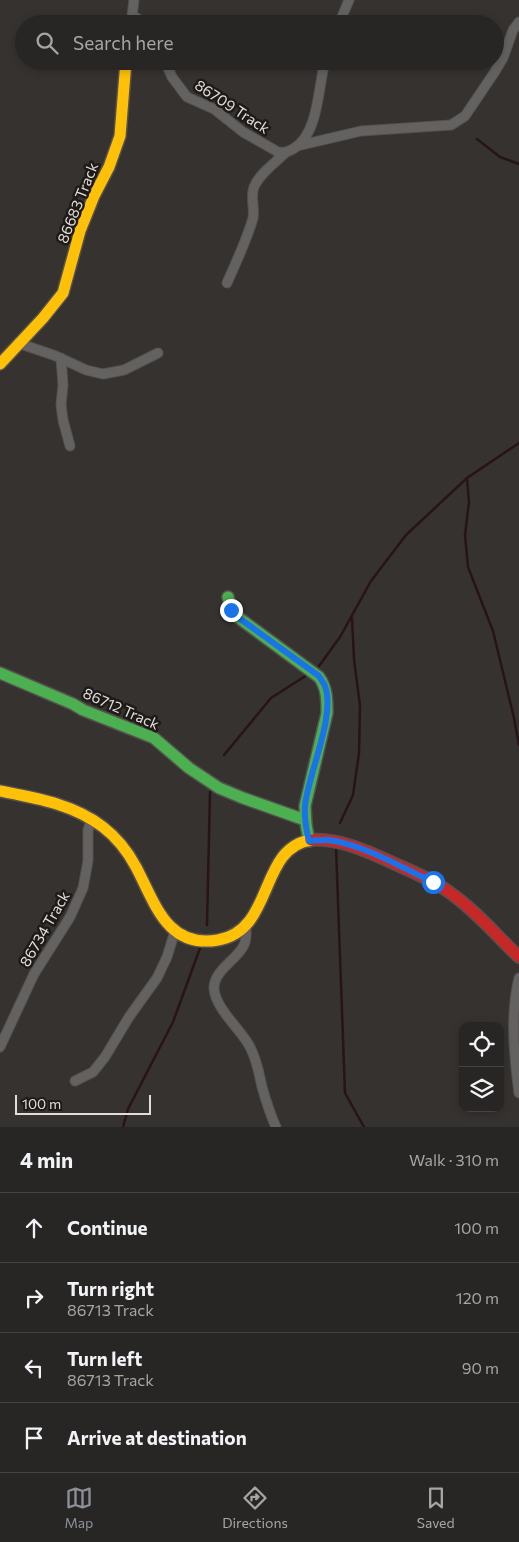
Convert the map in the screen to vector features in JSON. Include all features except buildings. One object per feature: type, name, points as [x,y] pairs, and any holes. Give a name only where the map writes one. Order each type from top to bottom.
[{"type":"street","points":[[132,15],[134,0]]},
{"type":"street","points":[[342,15],[348,0]]},
{"type":"street","points":[[504,54],[513,30],[519,22]]},
{"type":"street","name":"86683 Track","points":[[0,364],[43,318],[63,293],[80,231],[94,196],[109,167],[120,136],[125,70]]},
{"type":"street","name":"86709 Track","points":[[169,70],[172,78],[187,97],[214,109],[243,132],[278,152],[285,153]]},
{"type":"street","points":[[227,283],[249,232],[253,217],[253,188],[261,176],[285,153],[305,139],[310,129],[317,103],[323,70]]},
{"type":"street","points":[[297,146],[361,131],[451,125],[465,116],[496,70]]},
{"type":"street","points":[[18,344],[61,358],[86,370],[103,374],[124,370],[158,353]]},
{"type":"street","points":[[61,358],[63,385],[61,405],[70,446]]},
{"type":"street","points":[[228,596],[231,610],[239,618],[319,676],[325,684],[327,706],[324,727],[307,791],[305,820],[309,841]]},
{"type":"street","name":"86712 Track","points":[[0,673],[83,710],[154,738],[184,765],[228,793],[287,812],[305,820]]},
{"type":"street","points":[[0,791],[71,808],[92,818],[104,827],[126,851],[160,916],[169,927],[181,935],[195,940],[224,939],[246,926],[258,911],[278,864],[287,852],[298,844],[327,840],[365,851],[433,882],[455,896],[519,957]]},
{"type":"street","name":"86734 Track","points":[[0,1047],[34,974],[70,917],[83,888],[88,861],[88,830],[92,818]]},
{"type":"street","points":[[246,926],[244,944],[238,954],[219,975],[214,988],[221,1008],[243,1036],[255,1056],[266,1102],[276,1127]]},
{"type":"street","points":[[75,1081],[93,1072],[105,1057],[129,1017],[157,978],[167,957],[175,931]]},
{"type":"street","points":[[519,978],[514,1002],[515,1059],[519,1093]]},
{"type":"waterway","points":[[477,139],[500,157],[519,164]]},
{"type":"waterway","points":[[319,666],[340,637],[371,581],[406,535],[467,478],[519,443]]},
{"type":"waterway","points":[[467,478],[469,502],[465,535],[468,567],[493,631],[519,745]]},
{"type":"waterway","points":[[340,823],[353,795],[359,753],[360,706],[354,659],[352,618]]},
{"type":"waterway","points":[[224,755],[271,698],[307,675]]},
{"type":"waterway","points":[[207,925],[210,792]]},
{"type":"waterway","points":[[336,847],[345,1093],[364,1127]]},
{"type":"waterway","points":[[123,1127],[128,1109],[173,1022],[200,948]]},
{"type":"traffic: fast","points":[[228,597],[231,610],[239,618],[319,677],[325,690],[327,713],[305,806],[309,841]]},
{"type":"traffic: fast","points":[[0,673],[83,710],[154,738],[189,768],[219,788],[305,820]]},
{"type":"traffic: slow","points":[[0,364],[43,318],[63,293],[80,231],[94,196],[109,167],[120,136],[125,70]]},
{"type":"traffic: slow","points":[[0,791],[40,799],[67,807],[103,827],[117,840],[129,856],[165,920],[186,937],[201,941],[218,940],[236,933],[249,921],[282,858],[294,846],[311,840]]},
{"type":"traffic: jam","points":[[311,840],[335,842],[358,848],[432,881],[468,907],[519,957]]},
{"type":"route","points":[[231,610],[239,618],[319,676],[325,684],[327,706],[324,727],[310,778],[305,806],[305,820],[309,841],[327,840],[344,844],[365,851],[433,882]]}]
